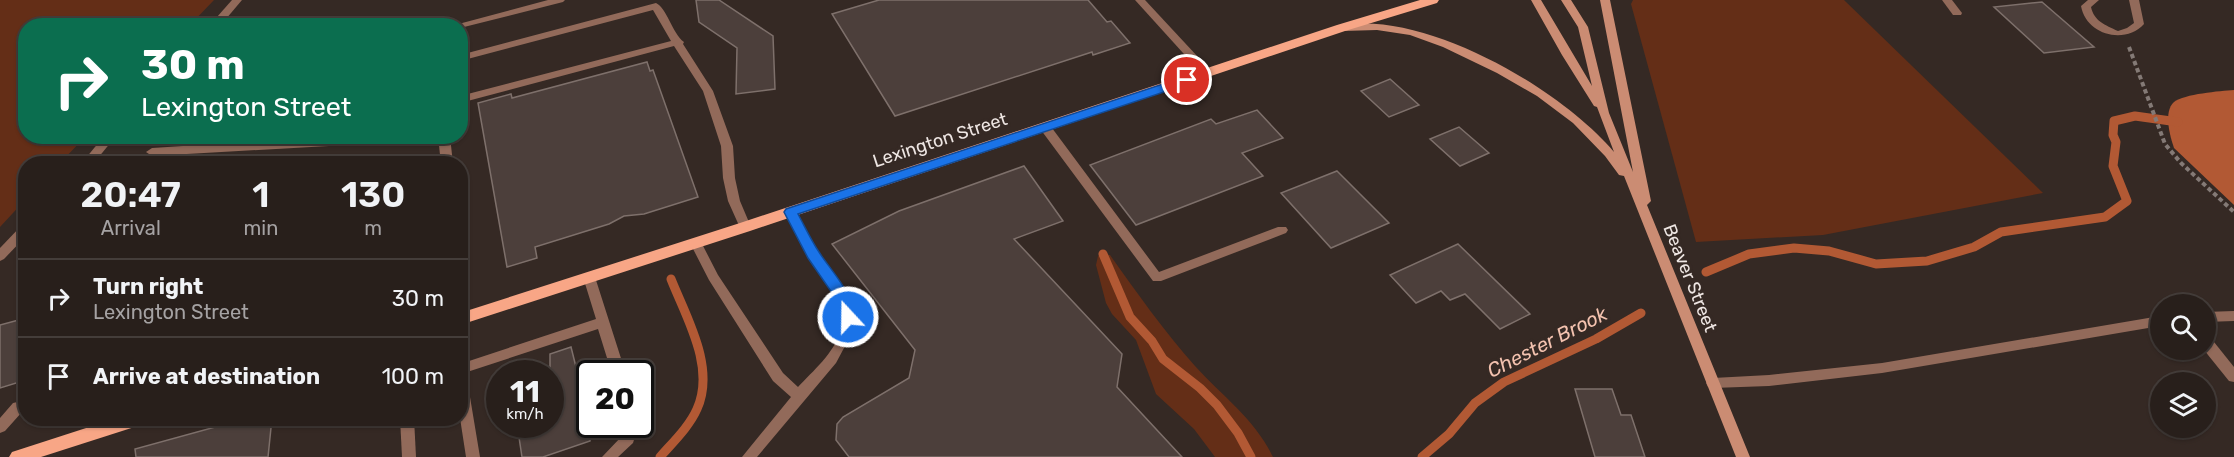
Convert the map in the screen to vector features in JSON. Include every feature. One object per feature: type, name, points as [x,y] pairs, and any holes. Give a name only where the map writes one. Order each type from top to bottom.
[{"type":"main road","name":"Lexington Street","points":[[468,316],[745,227],[1341,28],[1433,0]]},
{"type":"main road","name":"Beaver Street","points":[[1536,0],[1604,113]]},
{"type":"main road","name":"Beaver Street","points":[[1566,0],[1583,27],[1604,113],[1743,457]]},
{"type":"main road","points":[[1605,0],[1652,232]]},
{"type":"main road","points":[[1341,28],[1389,28],[1422,35],[1510,75],[1543,94],[1574,117],[1609,153],[1635,190]]},
{"type":"main road","points":[[29,455],[117,426]]},
{"type":"street","points":[[221,18],[237,0]]},
{"type":"street","points":[[468,23],[561,0]]},
{"type":"street","points":[[1140,0],[1207,73]]},
{"type":"street","points":[[1947,0],[1957,13]]},
{"type":"street","points":[[2094,0],[2086,6],[2091,21],[2117,34],[2139,24],[2134,0]]},
{"type":"street","points":[[468,55],[656,3],[666,26],[679,42],[708,91],[724,134],[734,201],[745,227]]},
{"type":"street","points":[[468,98],[679,42]]},
{"type":"street","points":[[1045,127],[1157,278],[1282,230]]},
{"type":"street","points":[[93,156],[104,144]]},
{"type":"street","points":[[152,152],[281,144]]},
{"type":"street","points":[[749,457],[831,359],[846,333],[848,317],[841,294],[813,255],[790,212]]},
{"type":"street","points":[[0,256],[18,237]]},
{"type":"street","points":[[696,243],[713,277],[778,377],[799,396]]},
{"type":"street","points":[[589,278],[615,360]]},
{"type":"street","points":[[2216,317],[2234,316]]},
{"type":"street","points":[[468,366],[603,322]]},
{"type":"street","points":[[1713,382],[1768,380],[1886,367],[2150,323]]},
{"type":"street","points":[[2216,354],[2234,376]]},
{"type":"street","points":[[0,428],[18,407]]},
{"type":"street","points":[[407,426],[409,457]]},
{"type":"street","points":[[468,426],[473,457]]},
{"type":"street","points":[[609,457],[628,438]]},
{"type":"path","points":[[2124,32],[2150,106],[2173,154],[2234,212]]},
{"type":"shaded area","points":[[0,0],[214,0],[197,18],[18,18],[18,144],[78,144],[67,156],[18,156],[18,208],[0,227]]},
{"type":"shaded area","points":[[1633,0],[1844,0],[2043,193],[1823,235],[1696,242],[1631,4]]},
{"type":"shaded area","points":[[2234,90],[2234,205],[2174,148],[2168,118],[2171,106],[2179,99],[2202,93]]},
{"type":"shaded area","points":[[1110,255],[1172,339],[1247,419],[1273,457],[1215,457],[1194,429],[1156,394],[1136,340],[1112,314],[1106,303],[1096,265],[1098,256]]},
{"type":"building","points":[[696,0],[719,0],[773,36],[775,89],[736,94],[737,48],[699,22]]},
{"type":"building","points":[[879,0],[1088,0],[1130,43],[1093,55],[1092,52],[895,116],[832,14]]},
{"type":"building","points":[[2042,2],[2094,47],[2044,53],[1994,7]]},
{"type":"building","points":[[647,62],[650,71],[653,70],[698,197],[644,214],[624,216],[609,224],[535,247],[537,258],[507,267],[478,103],[511,94],[512,98]]},
{"type":"building","points":[[1390,79],[1419,105],[1389,117],[1361,91]]},
{"type":"building","points":[[1257,110],[1283,138],[1242,153],[1263,176],[1136,225],[1090,165],[1211,119],[1216,124]]},
{"type":"building","points":[[1459,127],[1489,153],[1460,166],[1430,139]]},
{"type":"building","points":[[1024,166],[1063,221],[1014,239],[1122,354],[1117,387],[1182,457],[849,457],[836,440],[837,424],[843,417],[909,378],[915,350],[832,244],[899,211]]},
{"type":"building","points":[[1337,171],[1389,223],[1331,248],[1281,193]]},
{"type":"building","points":[[1458,244],[1530,314],[1500,329],[1465,294],[1450,300],[1441,291],[1416,303],[1390,275]]},
{"type":"building","points":[[18,320],[18,382],[0,388],[0,325]]},
{"type":"building","points":[[571,347],[576,367],[576,438],[590,438],[590,441],[543,457],[522,457],[519,438],[564,438],[564,360],[550,360],[550,354]]},
{"type":"building","points":[[1575,389],[1612,389],[1621,415],[1631,415],[1645,457],[1595,457]]},
{"type":"building","points":[[219,426],[271,426],[268,457],[136,457],[135,449]]},
{"type":"waterway","name":"Chester Brook","points":[[1706,272],[1749,254],[1794,248],[1829,251],[1876,264],[1927,261],[1974,247],[2001,232],[2105,217],[2127,201],[2113,166],[2116,142],[2113,135],[2114,121],[2135,116],[2178,122]]},
{"type":"waterway","points":[[1103,254],[1130,317],[1152,341],[1163,359],[1200,388],[1217,405],[1238,433],[1251,457]]},
{"type":"waterway","points":[[660,457],[694,416],[702,393],[703,376],[697,342],[671,279]]},
{"type":"waterway","name":"Chester Brook","points":[[1422,457],[1449,434],[1475,403],[1504,382],[1596,339],[1641,313]]},
{"type":"route","points":[[848,317],[841,294],[813,255],[790,212],[1187,80]]}]
